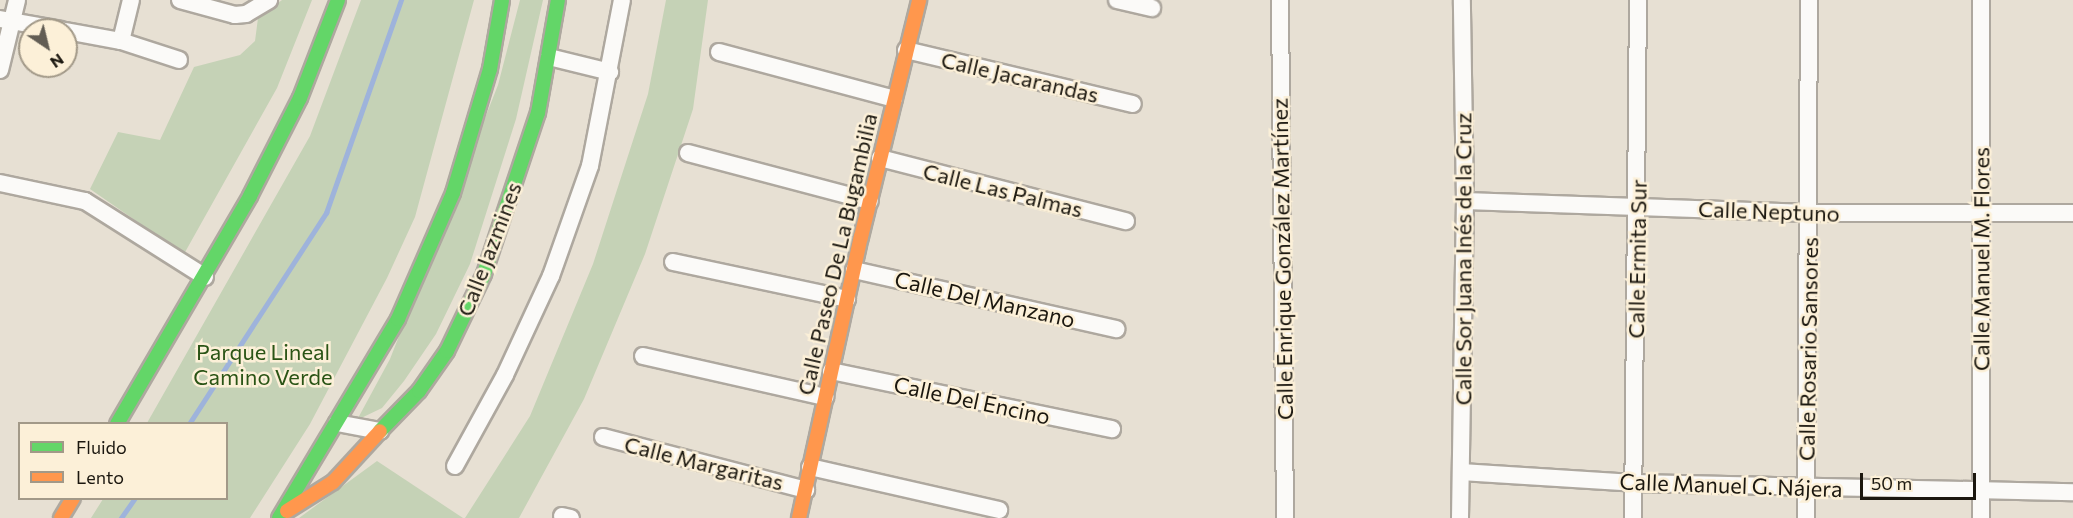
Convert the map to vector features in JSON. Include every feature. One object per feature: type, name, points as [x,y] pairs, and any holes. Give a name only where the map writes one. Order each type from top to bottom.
[{"type":"main road","points":[[118,422],[205,278],[300,98],[338,0]]},
{"type":"main road","points":[[490,69],[502,0]]},
{"type":"main road","points":[[281,516],[398,319],[453,193],[510,0]]},
{"type":"main road","name":"Calle Jazmines","points":[[281,516],[333,482],[419,391],[447,351],[484,274],[538,113],[558,0]]},
{"type":"main road","name":"Calle Paseo De La Bugambilia","points":[[799,518],[847,299],[919,0]]},
{"type":"main road","points":[[61,518],[72,500]]},
{"type":"street","points":[[0,70],[7,20],[17,0]]},
{"type":"street","points":[[121,41],[131,0]]},
{"type":"street","points":[[187,1],[236,15],[246,14],[269,0]]},
{"type":"street","points":[[454,466],[505,375],[551,276],[590,166],[610,72],[622,0]]},
{"type":"street","points":[[1118,0],[1152,8]]},
{"type":"street","name":"Calle Enrique González Martínez","points":[[1280,0],[1285,518]]},
{"type":"street","name":"Calle Sor Juana Inés de la Cruz","points":[[1460,518],[1466,201],[1461,0]]},
{"type":"street","name":"Calle Ermita Sur","points":[[1633,518],[1638,206],[1638,0]]},
{"type":"street","name":"Calle Rosario Sansores","points":[[1806,518],[1810,213],[1809,0]]},
{"type":"street","name":"Calle Manuel M. Flores","points":[[1981,0],[1981,518]]},
{"type":"street","points":[[78,33],[121,41],[179,60]]},
{"type":"street","name":"Calle Jacarandas","points":[[906,50],[1133,104]]},
{"type":"street","points":[[719,52],[894,99]]},
{"type":"street","points":[[549,57],[610,72]]},
{"type":"street","points":[[688,153],[870,201]]},
{"type":"street","name":"Calle Las Palmas","points":[[880,158],[1126,221]]},
{"type":"street","points":[[0,183],[85,201],[205,278]]},
{"type":"street","name":"Calle Neptuno","points":[[1466,201],[1810,213],[1981,215],[2073,213]]},
{"type":"street","points":[[673,262],[847,299]]},
{"type":"street","name":"Calle Del Manzano","points":[[854,270],[1116,329]]},
{"type":"street","points":[[643,356],[825,397]]},
{"type":"street","name":"Calle Del Encino","points":[[831,371],[1112,429]]},
{"type":"street","points":[[337,423],[380,431]]},
{"type":"street","name":"Calle Margaritas","points":[[603,437],[806,490]]},
{"type":"street","points":[[810,467],[999,510]]},
{"type":"street","name":"Calle Manuel G. Nájera","points":[[1461,472],[1634,483],[2073,492]]},
{"type":"green space","points":[[282,0],[312,0],[277,88],[184,254],[90,189],[118,132],[160,140],[194,67],[240,55],[255,41],[258,18]]},
{"type":"green space","name":"Parque Lineal Camino Verde","points":[[361,0],[474,0],[415,217],[387,278],[310,424],[250,518],[91,518],[102,500],[228,500],[228,422],[148,422],[310,136]]},
{"type":"green space","points":[[520,0],[543,0],[516,119],[470,264],[436,334],[404,381],[382,408],[357,420],[390,359],[498,85]]},
{"type":"green space","points":[[666,0],[708,0],[693,109],[645,254],[584,399],[519,518],[465,518],[530,416],[593,264],[648,94]]},
{"type":"green space","points":[[377,461],[463,518],[299,518]]},
{"type":"waterway","points":[[190,422],[326,213],[401,0]]},
{"type":"waterway","points":[[121,518],[134,500]]},
{"type":"traffic: fast","points":[[118,422],[250,196],[300,98],[338,0]]},
{"type":"traffic: fast","points":[[279,518],[398,319],[453,193],[490,69],[502,0]]},
{"type":"traffic: fast","points":[[380,431],[419,391],[447,351],[484,274],[538,113],[558,0]]},
{"type":"traffic: slow","points":[[799,518],[861,237],[919,0]]},
{"type":"traffic: slow","points":[[287,511],[333,482],[380,431]]},
{"type":"traffic: slow","points":[[61,518],[72,500]]}]
